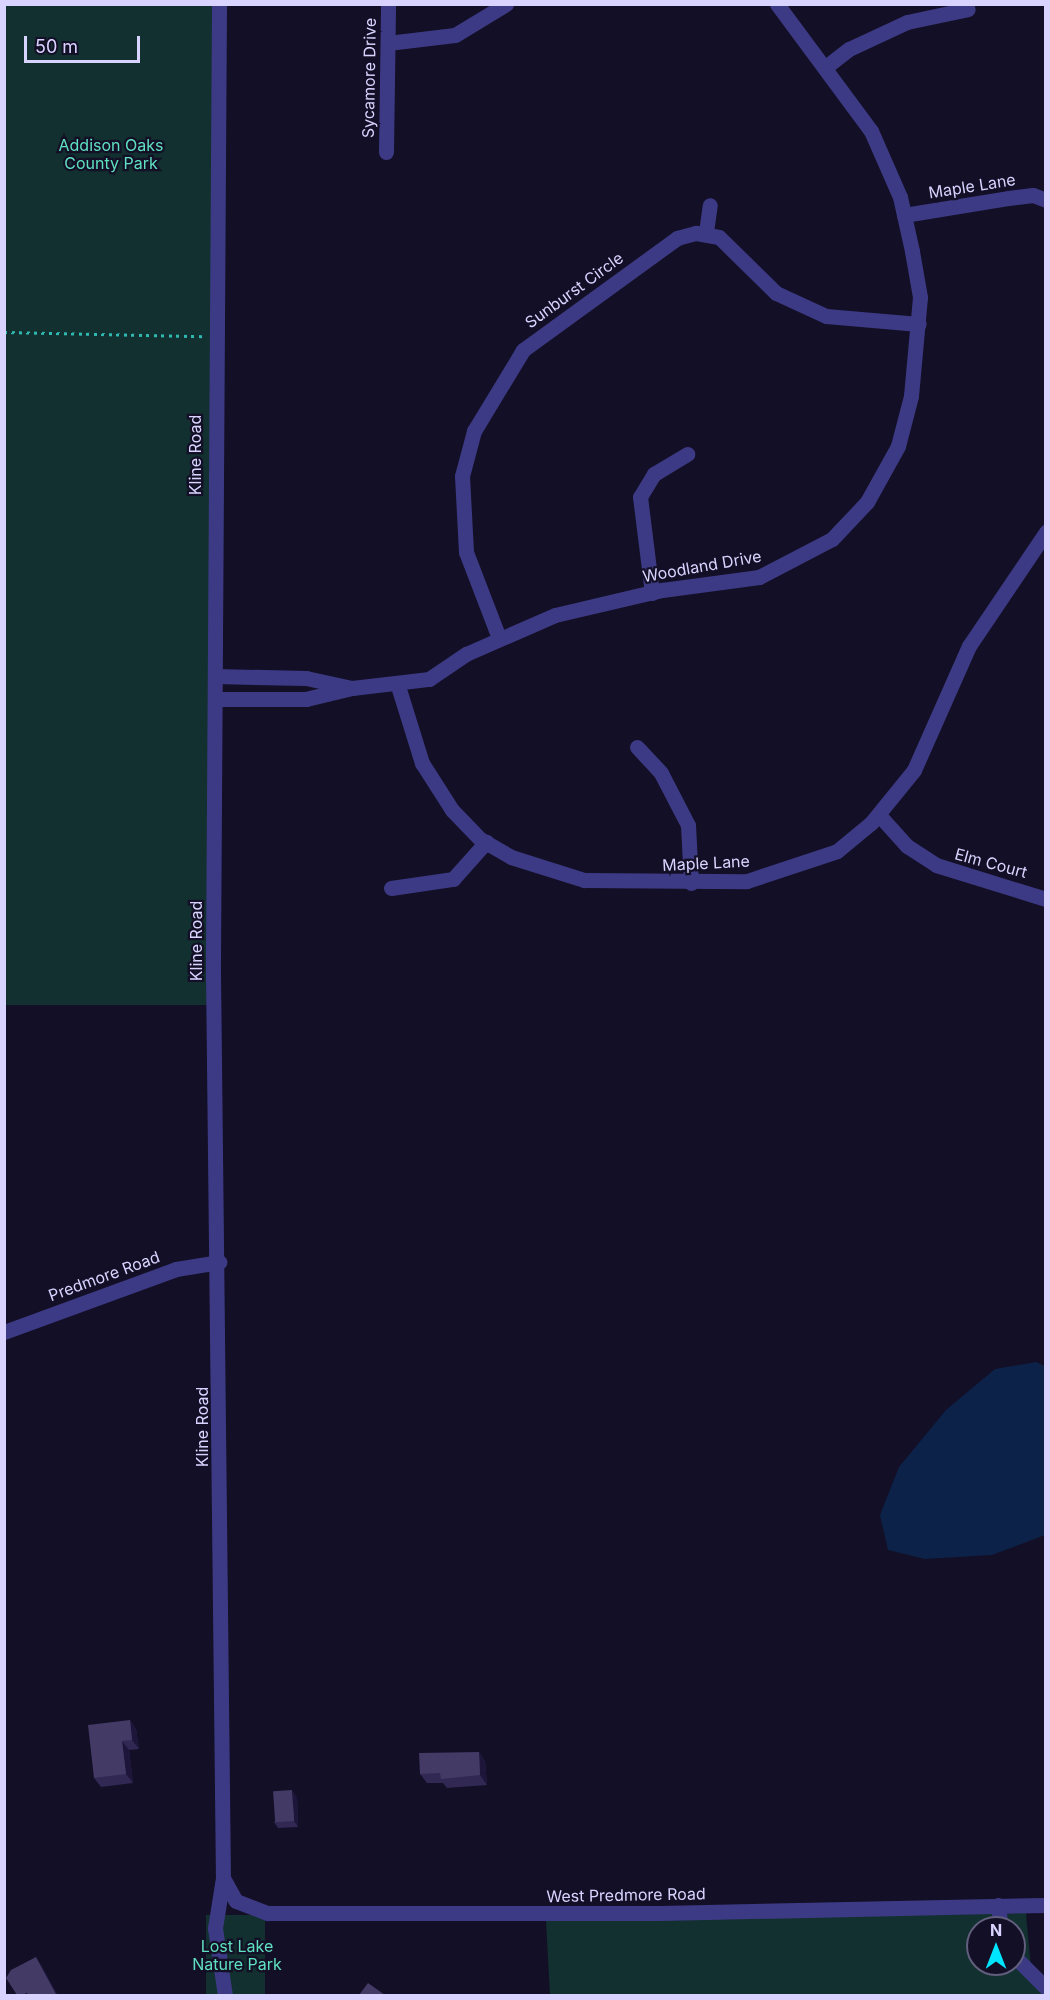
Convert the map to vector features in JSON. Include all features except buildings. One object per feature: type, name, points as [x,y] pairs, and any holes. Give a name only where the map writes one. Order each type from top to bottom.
[{"type":"street","name":"Kline Road","points":[[219,4],[214,335],[223,1878],[215,1928],[225,1995]]},
{"type":"street","name":"Sycamore Drive","points":[[386,152],[388,4]]},
{"type":"street","points":[[388,43],[455,35],[506,4]]},
{"type":"street","name":"Woodland Drive","points":[[215,699],[306,699],[352,688],[398,686],[429,679],[499,638],[555,615],[652,593],[759,578],[832,539],[867,502],[898,446],[911,396],[920,297],[904,215],[871,131],[827,66],[777,4]]},
{"type":"street","points":[[827,66],[849,49],[907,22],[968,9]]},
{"type":"street","name":"Maple Lane","points":[[904,215],[1033,195],[1046,200]]},
{"type":"street","points":[[710,205],[706,232],[719,237],[776,294],[847,321],[919,324]]},
{"type":"street","name":"Sunburst Circle","points":[[499,638],[466,552],[462,476],[474,431],[523,350],[677,238],[706,232]]},
{"type":"street","points":[[652,593],[640,497],[654,474],[687,454]]},
{"type":"street","name":"Maple Lane","points":[[398,686],[422,763],[452,810],[486,842],[511,857],[584,880],[691,884],[747,881],[800,867],[837,851],[879,814],[914,770],[950,682],[987,615],[1046,532]]},
{"type":"street","name":"Woodland Drive","points":[[215,676],[306,678],[352,688]]},
{"type":"street","points":[[637,747],[661,773],[688,825],[691,884]]},
{"type":"street","name":"Elm Court","points":[[879,814],[907,846],[936,865],[1044,896]]},
{"type":"street","points":[[391,888],[453,879],[486,842]]},
{"type":"street","name":"Predmore Road","points":[[4,1332],[176,1269],[219,1262]]},
{"type":"street","name":"West Predmore Road","points":[[223,1878],[236,1900],[268,1913],[660,1913],[1046,1905]]},
{"type":"street","points":[[998,1905],[999,1916]]},
{"type":"street","points":[[1026,1968],[1046,1988]]},
{"type":"path","points":[[4,332],[214,335]]},
{"type":"green space","name":"Addison Oaks County Park","points":[[4,5],[218,5],[218,1005],[4,1005]]},
{"type":"green space","points":[[1026,1913],[1031,1968],[1045,1995],[550,1995],[546,1921]]},
{"type":"green space","name":"Lost Lake Nature Park","points":[[206,1915],[265,1915],[265,1995],[206,1995]]},
{"type":"water","points":[[1036,1362],[1045,1366],[1045,1535],[992,1555],[925,1559],[888,1550],[880,1515],[899,1467],[946,1410],[995,1369]]}]
